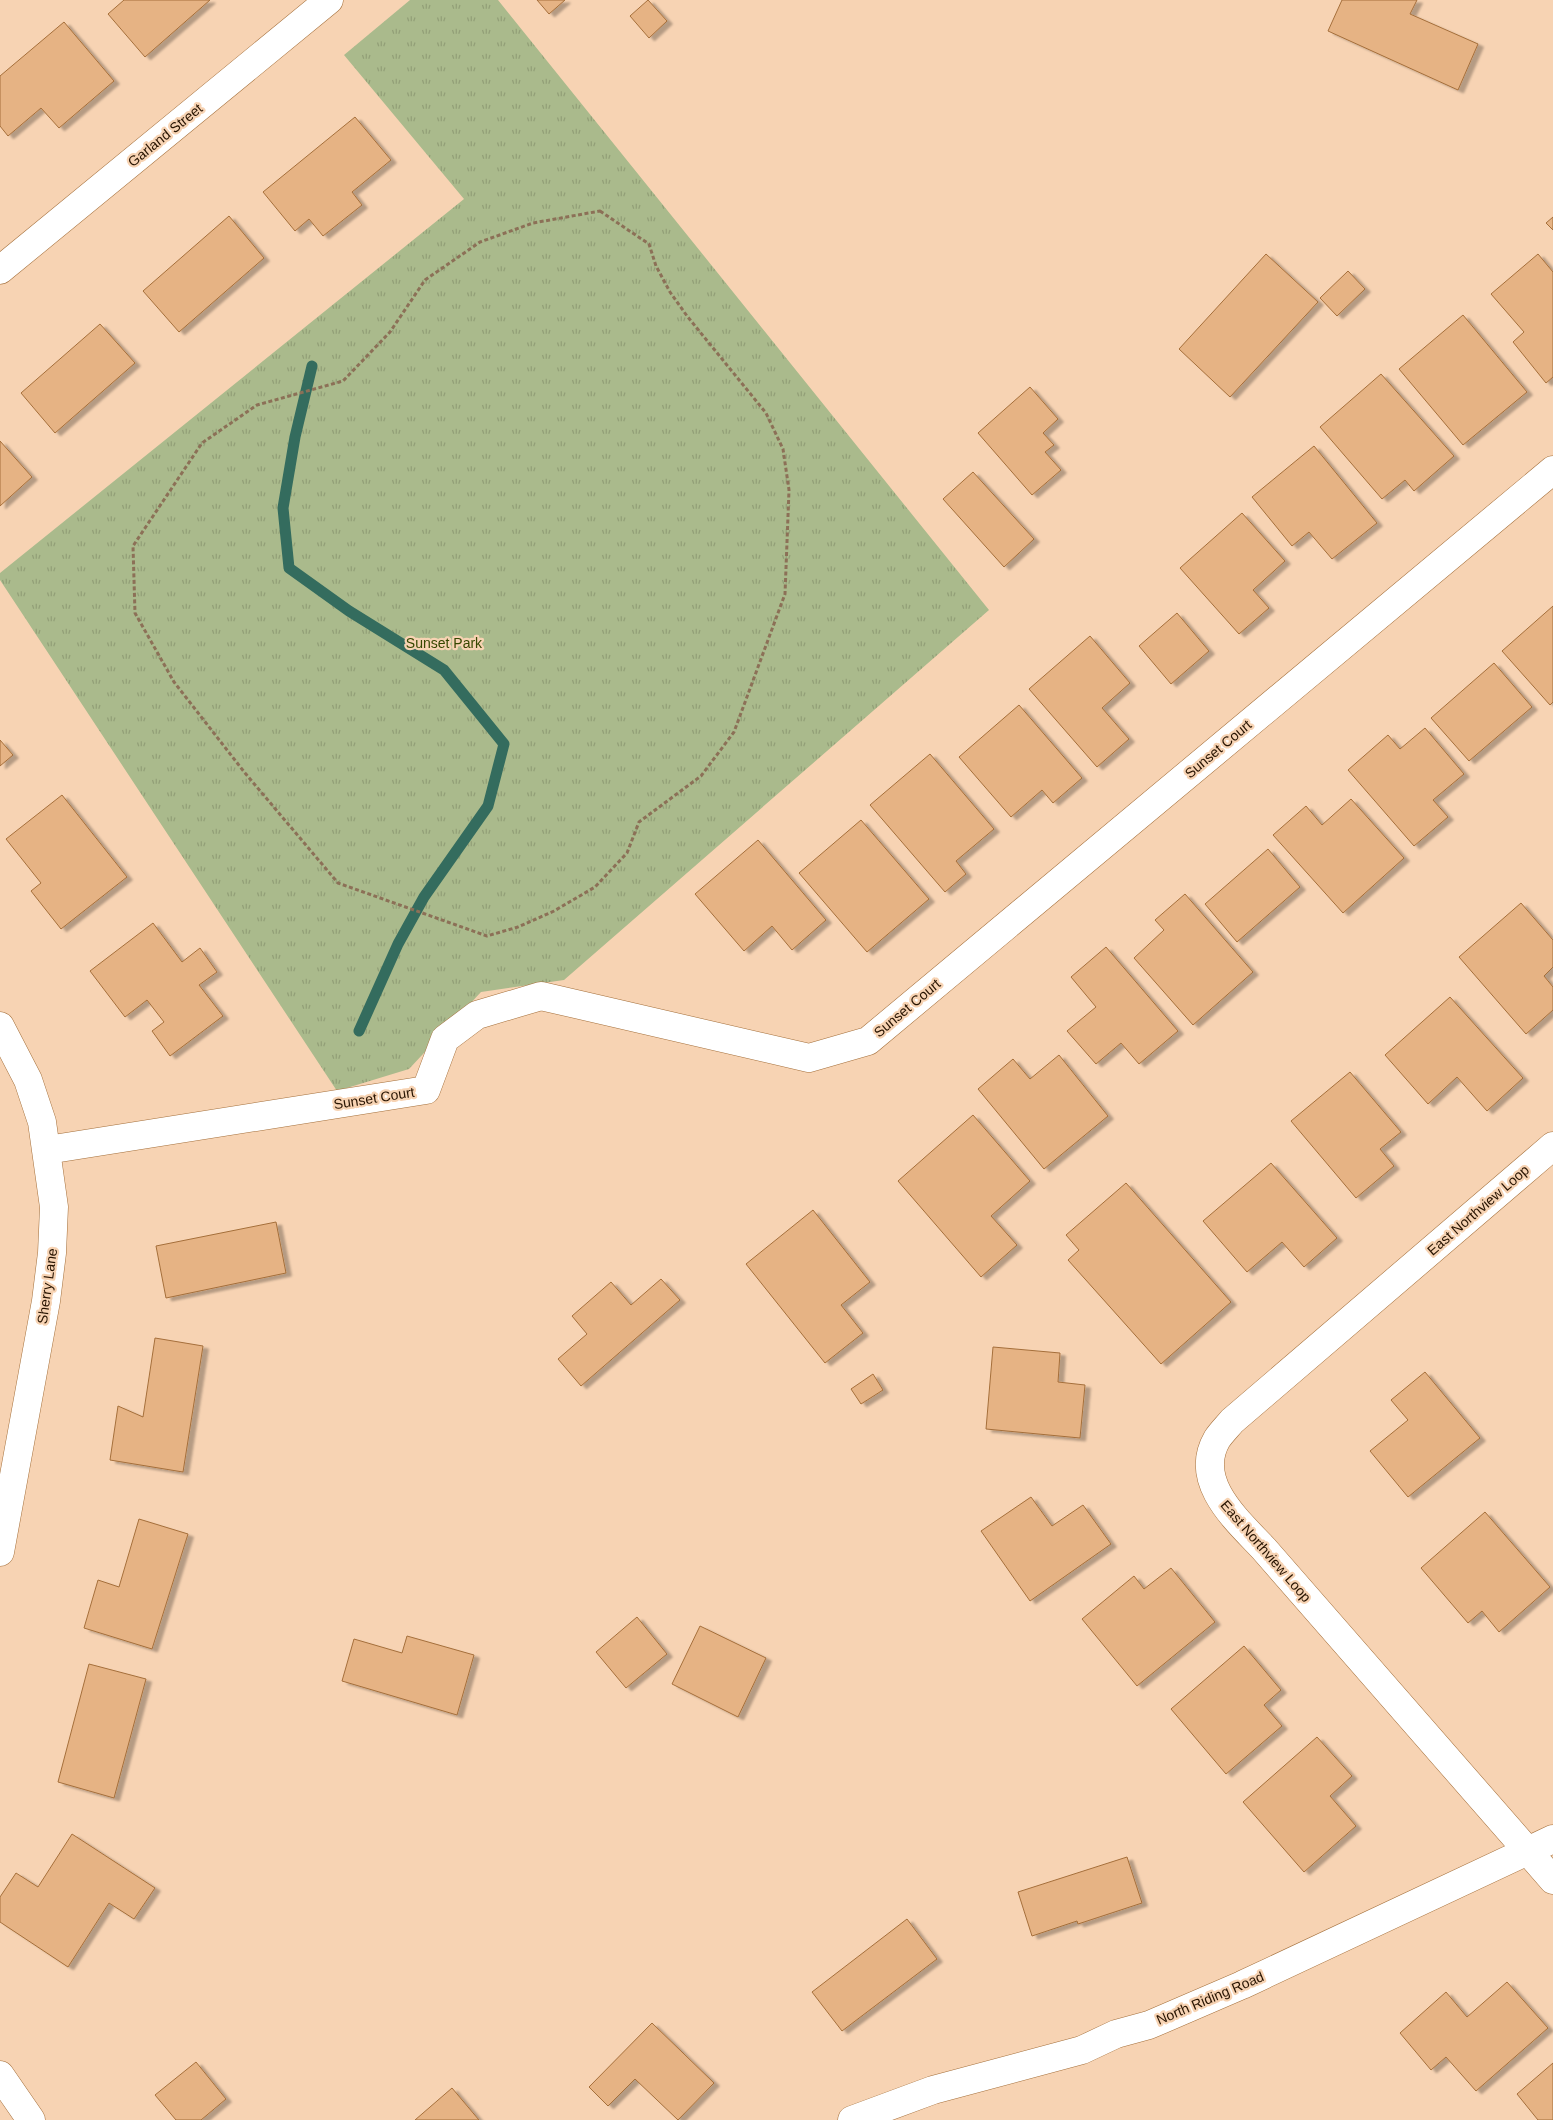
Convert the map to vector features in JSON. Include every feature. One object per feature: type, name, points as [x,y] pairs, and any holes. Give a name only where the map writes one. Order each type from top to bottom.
[{"type":"street","name":"Garland Street","points":[[0,270],[329,0]]},
{"type":"street","name":"Sunset Court","points":[[47,1150],[426,1090],[446,1039],[477,1015],[540,996],[809,1058],[868,1041],[1553,470]]},
{"type":"street","name":"Sherry Lane","points":[[0,1026],[28,1080],[42,1122],[54,1207],[51,1262],[46,1301],[0,1552]]},
{"type":"street","name":"East Northview Loop","points":[[1553,1146],[1232,1421],[1217,1440],[1210,1463],[1213,1485],[1225,1506],[1553,1880]]},
{"type":"street","name":"North Riding Road","points":[[852,2120],[932,2090],[1082,2050],[1116,2034],[1149,2024],[1251,1981],[1553,1839]]},
{"type":"street","points":[[0,2075],[31,2120]]},
{"type":"path","points":[[600,211],[649,244],[656,266],[670,292],[687,316],[766,413],[783,449],[789,490],[785,594],[734,732],[701,776],[638,822],[627,853],[594,888],[554,911],[518,927],[487,936],[338,883],[245,773],[174,682],[135,614],[133,546],[202,443],[257,405],[343,381],[390,332],[425,280],[480,242],[533,223],[600,211]]},
{"type":"green space","name":"Sunset Park","points":[[410,0],[498,0],[989,610],[564,980],[481,992],[409,1069],[337,1091],[0,580],[0,573],[464,199],[344,55]]},
{"type":"building","points":[[124,0],[210,0],[145,57],[108,14]]},
{"type":"building","points":[[537,0],[565,0],[549,14]]},
{"type":"building","points":[[648,0],[667,21],[649,38],[630,16]]},
{"type":"building","points":[[1342,0],[1417,0],[1410,14],[1478,44],[1458,90],[1328,31]]},
{"type":"building","points":[[64,22],[114,81],[59,128],[41,108],[8,136],[0,126],[0,76]]},
{"type":"building","points":[[355,117],[391,160],[352,192],[362,205],[323,236],[309,219],[295,231],[263,192]]},
{"type":"building","points":[[229,216],[264,258],[179,332],[143,291]]},
{"type":"building","points":[[1553,217],[1553,230],[1546,223]]},
{"type":"building","points":[[1266,254],[1318,302],[1230,397],[1179,349]]},
{"type":"building","points":[[1538,254],[1553,272],[1553,377],[1546,383],[1513,342],[1524,332],[1491,294]]},
{"type":"building","points":[[1348,271],[1365,289],[1337,316],[1320,298]]},
{"type":"building","points":[[1463,315],[1527,392],[1463,445],[1399,369]]},
{"type":"building","points":[[100,324],[135,363],[55,433],[21,393]]},
{"type":"building","points":[[1381,374],[1454,456],[1414,491],[1405,480],[1382,499],[1320,427]]},
{"type":"building","points":[[1030,387],[1058,419],[1043,433],[1054,445],[1045,452],[1061,470],[1032,495],[978,433]]},
{"type":"building","points":[[0,441],[32,477],[0,506]]},
{"type":"building","points":[[1314,446],[1377,523],[1332,559],[1309,532],[1292,546],[1252,497]]},
{"type":"building","points":[[973,472],[1034,539],[1004,567],[943,499]]},
{"type":"building","points":[[1242,513],[1285,561],[1253,590],[1269,608],[1239,634],[1180,568]]},
{"type":"building","points":[[1553,606],[1553,702],[1550,705],[1502,651]]},
{"type":"building","points":[[1177,613],[1209,651],[1171,684],[1139,646]]},
{"type":"building","points":[[1090,636],[1130,683],[1102,708],[1129,739],[1097,767],[1029,689]]},
{"type":"building","points":[[1494,663],[1532,707],[1469,761],[1431,718]]},
{"type":"building","points":[[1019,705],[1082,778],[1053,803],[1042,790],[1011,817],[959,757]]},
{"type":"building","points":[[1425,728],[1464,774],[1433,800],[1448,817],[1414,846],[1348,770],[1388,735],[1400,749]]},
{"type":"building","points":[[0,740],[13,755],[0,766]]},
{"type":"building","points":[[930,754],[994,829],[956,861],[966,874],[945,892],[870,805]]},
{"type":"building","points":[[62,795],[127,877],[61,929],[31,891],[41,883],[6,839]]},
{"type":"building","points":[[1351,799],[1404,858],[1343,913],[1273,835],[1306,806],[1322,825]]},
{"type":"building","points":[[861,820],[929,899],[867,952],[799,873]]},
{"type":"building","points":[[758,840],[826,920],[792,950],[772,926],[744,951],[695,894]]},
{"type":"building","points":[[1268,849],[1300,887],[1237,942],[1205,904]]},
{"type":"building","points":[[1185,894],[1253,972],[1193,1025],[1134,958],[1164,930],[1155,920]]},
{"type":"building","points":[[1521,903],[1553,940],[1553,967],[1544,976],[1553,987],[1553,1010],[1526,1034],[1459,957]]},
{"type":"building","points":[[153,923],[182,962],[200,948],[217,972],[199,985],[223,1016],[170,1056],[152,1031],[164,1022],[147,1000],[125,1017],[90,971]]},
{"type":"building","points":[[1106,947],[1178,1031],[1139,1064],[1121,1043],[1096,1064],[1067,1031],[1096,1007],[1071,977]]},
{"type":"building","points":[[1450,997],[1523,1078],[1487,1111],[1457,1077],[1428,1104],[1385,1055]]},
{"type":"building","points":[[1059,1055],[1108,1116],[1044,1169],[978,1089],[1013,1059],[1030,1079]]},
{"type":"building","points":[[1350,1072],[1401,1132],[1380,1149],[1394,1166],[1356,1198],[1291,1121]]},
{"type":"building","points":[[973,1115],[1030,1181],[991,1216],[1017,1245],[981,1277],[898,1181]]},
{"type":"building","points":[[1271,1163],[1337,1238],[1304,1267],[1282,1242],[1247,1272],[1203,1221]]},
{"type":"building","points":[[1126,1183],[1231,1302],[1161,1364],[1068,1260],[1079,1250],[1066,1235]]},
{"type":"building","points":[[813,1210],[870,1282],[841,1305],[863,1333],[825,1363],[746,1264]]},
{"type":"building","points":[[276,1222],[286,1273],[166,1298],[156,1246]]},
{"type":"building","points":[[661,1279],[680,1300],[581,1386],[558,1359],[587,1334],[572,1316],[611,1282],[631,1305]]},
{"type":"building","points":[[155,1338],[203,1346],[183,1472],[110,1460],[118,1406],[143,1417]]},
{"type":"building","points":[[993,1347],[1060,1353],[1058,1382],[1085,1385],[1080,1438],[986,1429]]},
{"type":"building","points":[[1425,1372],[1480,1438],[1408,1497],[1370,1451],[1408,1420],[1391,1400]]},
{"type":"building","points":[[873,1374],[883,1390],[861,1404],[851,1389]]},
{"type":"building","points":[[1031,1497],[1052,1526],[1083,1505],[1111,1544],[1030,1601],[981,1531]]},
{"type":"building","points":[[1485,1512],[1550,1587],[1499,1632],[1482,1611],[1468,1623],[1421,1568]]},
{"type":"building","points":[[139,1519],[188,1534],[152,1649],[84,1628],[98,1580],[119,1587]]},
{"type":"building","points":[[1171,1568],[1215,1622],[1137,1686],[1082,1619],[1134,1576],[1144,1589]]},
{"type":"building","points":[[637,1617],[667,1654],[626,1688],[596,1652]]},
{"type":"building","points":[[700,1626],[766,1658],[738,1717],[672,1684]]},
{"type":"building","points":[[407,1636],[474,1655],[457,1715],[342,1681],[354,1639],[402,1653]]},
{"type":"building","points":[[1244,1646],[1281,1690],[1264,1705],[1282,1726],[1226,1774],[1171,1709]]},
{"type":"building","points":[[89,1664],[146,1679],[114,1798],[58,1782]]},
{"type":"building","points":[[1317,1737],[1352,1776],[1330,1796],[1356,1826],[1304,1872],[1243,1802]]},
{"type":"building","points":[[72,1834],[155,1888],[134,1919],[109,1903],[68,1967],[0,1922],[0,1897],[16,1873],[38,1887]]},
{"type":"building","points":[[1127,1857],[1142,1903],[1078,1924],[1077,1921],[1032,1936],[1018,1892]]},
{"type":"building","points":[[907,1919],[937,1959],[842,2031],[812,1992]]},
{"type":"building","points":[[1507,1982],[1548,2028],[1476,2091],[1446,2057],[1431,2070],[1400,2033],[1446,1992],[1467,2017]]},
{"type":"building","points":[[652,2023],[714,2083],[678,2120],[635,2079],[608,2106],[589,2087]]},
{"type":"building","points":[[196,2062],[226,2099],[201,2120],[176,2120],[155,2095]]},
{"type":"building","points":[[1553,2063],[1553,2120],[1538,2120],[1517,2094]]},
{"type":"building","points":[[452,2088],[479,2120],[415,2120]]},
{"type":"waterway","points":[[312,366],[295,437],[283,508],[289,568],[349,611],[444,670],[504,744],[488,806],[424,897],[398,944],[359,1031]]}]
